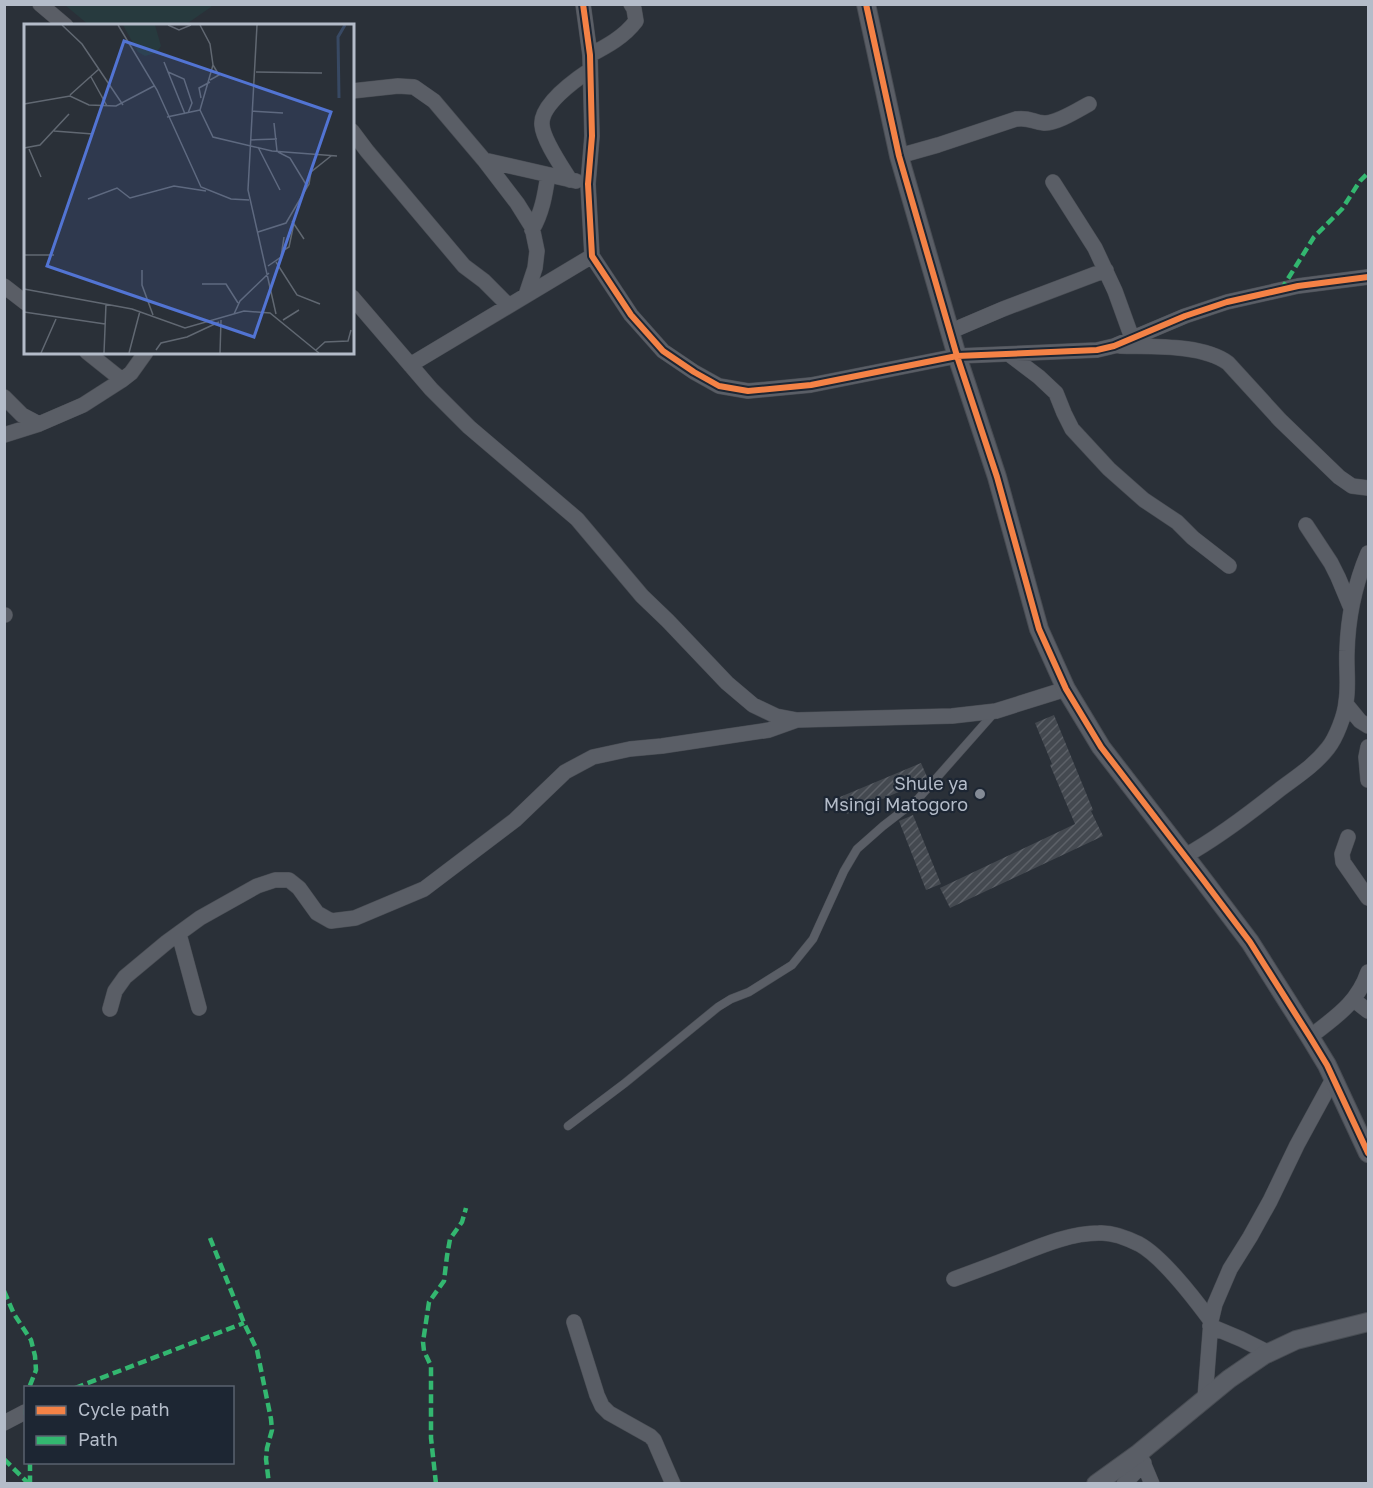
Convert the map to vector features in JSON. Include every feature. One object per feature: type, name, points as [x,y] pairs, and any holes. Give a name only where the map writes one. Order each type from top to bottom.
[{"type":"street","points":[[40,4],[64,24]]},
{"type":"street","points":[[583,4],[590,63],[592,136],[588,184],[592,256],[631,315],[663,351],[694,372],[719,386],[748,391],[811,385],[957,356],[1084,351],[1114,346],[1208,352],[1228,363],[1280,420],[1339,477],[1352,486],[1368,488]]},
{"type":"street","points":[[570,180],[543,132],[544,114],[590,63],[628,32],[636,21],[631,4]]},
{"type":"street","points":[[866,4],[898,156],[957,356],[996,477],[1039,629],[1066,689],[1101,747],[1250,942],[1310,1037],[1327,1065],[1368,1153]]},
{"type":"street","points":[[354,91],[398,86],[414,87],[434,101],[484,160],[517,203],[532,230],[537,251],[535,268],[526,295]]},
{"type":"street","points":[[898,156],[1016,119],[1026,118],[1044,123],[1052,122],[1089,104]]},
{"type":"street","points":[[354,134],[464,266],[484,281],[508,305]]},
{"type":"street","points":[[532,230],[542,207],[550,146]]},
{"type":"street","points":[[484,160],[588,184]]},
{"type":"street","points":[[1053,182],[1095,248],[1115,291],[1132,338]]},
{"type":"street","points":[[410,365],[592,256]]},
{"type":"street","points":[[950,332],[1106,270]]},
{"type":"street","points":[[1114,346],[1185,316],[1227,302],[1298,286],[1368,277]]},
{"type":"street","points":[[4,286],[24,301]]},
{"type":"street","points":[[354,299],[410,365],[469,427],[577,519],[642,596],[727,683],[753,705],[776,716],[797,720],[952,716],[996,711],[1066,689]]},
{"type":"street","points":[[90,354],[122,380]]},
{"type":"street","points":[[4,435],[39,424],[83,405],[131,373],[145,354]]},
{"type":"street","points":[[1010,355],[1056,393],[1072,429],[1108,469],[1144,500],[1177,522],[1193,538],[1229,566]]},
{"type":"street","points":[[4,397],[22,415],[39,424]]},
{"type":"street","points":[[1306,525],[1331,563],[1351,608]]},
{"type":"street","points":[[1185,856],[1212,841],[1313,765],[1329,746],[1346,704],[1351,608],[1356,585],[1368,553]]},
{"type":"street","points":[[1346,704],[1360,721],[1368,726]]},
{"type":"street","points":[[110,1009],[115,991],[125,977],[200,918],[257,886],[275,880],[289,880],[299,888],[317,913],[332,921],[355,918],[424,889],[515,820],[565,772],[593,757],[630,749],[769,730],[797,720]]},
{"type":"street","points":[[1368,747],[1366,757],[1368,780]]},
{"type":"street","points":[[1348,837],[1342,854],[1344,862],[1368,898]]},
{"type":"street","points":[[178,934],[199,1008]]},
{"type":"street","points":[[1310,1037],[1354,1000],[1364,986],[1368,972]]},
{"type":"street","points":[[1354,1000],[1368,1011]]},
{"type":"street","points":[[1205,1398],[1211,1324],[1215,1304],[1230,1269],[1270,1201],[1333,1079]]},
{"type":"street","points":[[954,1279],[1040,1246],[1077,1235],[1100,1232],[1120,1236],[1140,1245],[1156,1257],[1196,1301],[1211,1324],[1269,1353]]},
{"type":"street","points":[[574,1322],[602,1406],[609,1413],[654,1440],[673,1484]]},
{"type":"street","points":[[1124,1484],[1142,1458],[1205,1398],[1229,1379],[1269,1353],[1296,1340],[1368,1322]]},
{"type":"street","points":[[4,1423],[24,1413]]},
{"type":"street","points":[[1095,1484],[1142,1458]]},
{"type":"street","points":[[1142,1458],[1152,1484]]},
{"type":"lane","points":[[568,1126],[718,1007],[759,986],[792,965],[813,939],[844,871],[857,849],[918,799],[996,711]]},
{"type":"green space","points":[[65,5],[212,5],[186,24],[88,24]]},
{"type":"building","points":[[1054,715],[1103,836],[950,908],[940,888],[1075,824],[1035,723]]},
{"type":"building","points":[[921,763],[927,780],[847,814],[840,797]]},
{"type":"building","points":[[913,815],[941,884],[926,890],[899,821]]},
{"type":"marked path","points":[[1281,290],[1314,237],[1342,209],[1360,181],[1368,173]]},
{"type":"marked path","points":[[436,1484],[431,1438],[431,1366],[424,1351],[423,1342],[429,1302],[444,1281],[450,1239],[462,1222],[466,1208]]},
{"type":"marked path","points":[[210,1238],[257,1350],[272,1430],[266,1459],[269,1484]]},
{"type":"marked path","points":[[4,1291],[14,1314],[31,1340],[36,1370],[30,1386]]},
{"type":"marked path","points":[[80,1386],[244,1323]]},
{"type":"marked path","points":[[4,1459],[29,1484]]},
{"type":"marked path","points":[[30,1464],[30,1484]]},
{"type":"cycle path","points":[[583,4],[590,55],[592,136],[588,184],[592,256],[631,315],[663,351],[719,386],[748,391],[811,385],[957,356],[1097,350],[1114,346],[1185,316],[1227,302],[1298,286],[1368,277]]},
{"type":"cycle path","points":[[866,4],[899,156],[957,356],[997,477],[1039,629],[1066,689],[1101,747],[1250,942],[1310,1037],[1327,1065],[1368,1153]]},
{"type":"place","name":"Shule ya Msingi Matogoro","points":[[980,794]]}]
